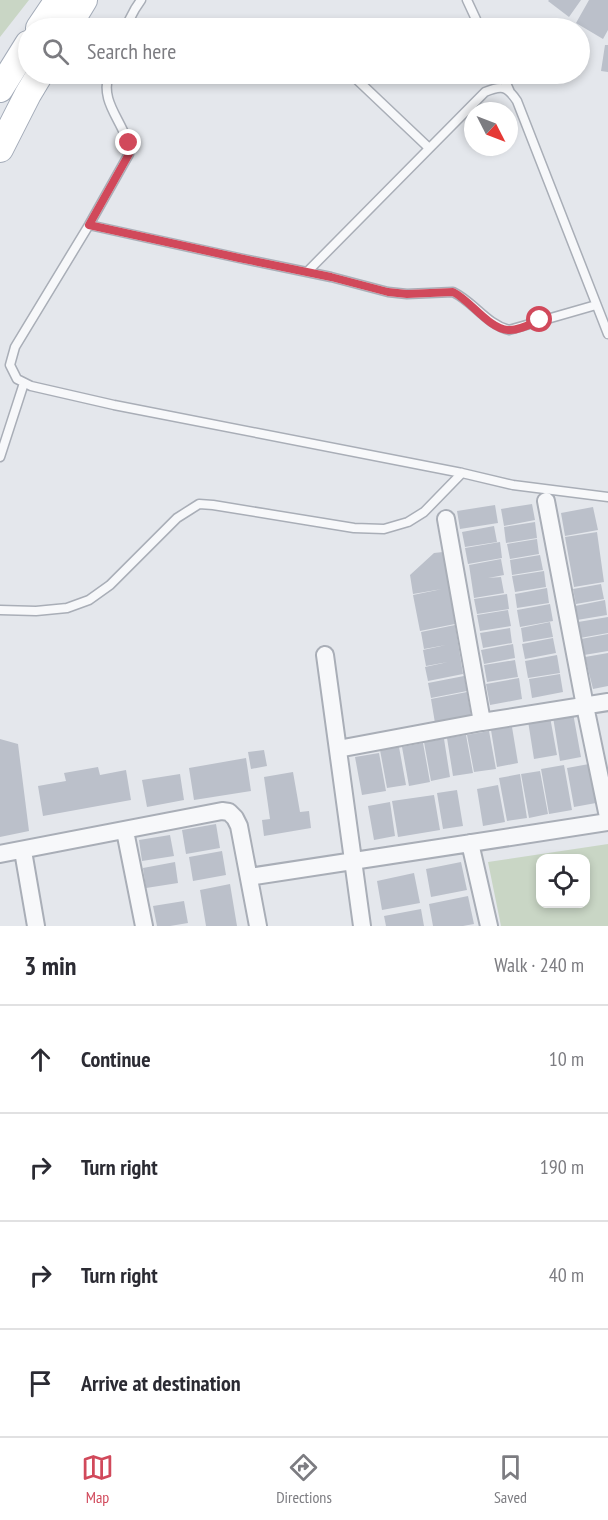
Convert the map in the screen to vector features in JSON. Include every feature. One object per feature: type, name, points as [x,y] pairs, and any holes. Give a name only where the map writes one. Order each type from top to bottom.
[{"type":"main road","points":[[46,18],[58,0]]},
{"type":"main road","points":[[73,18],[84,0]]},
{"type":"main road","points":[[2,81],[18,58]]},
{"type":"main road","points":[[0,149],[34,84]]},
{"type":"street","points":[[546,501],[608,817]]},
{"type":"street","points":[[446,519],[482,722]]},
{"type":"street","points":[[325,655],[362,926]]},
{"type":"street","points":[[338,749],[482,722],[608,702]]},
{"type":"street","points":[[0,854],[222,811],[230,812],[236,818],[239,826],[258,926]]},
{"type":"street","points":[[249,876],[608,822]]},
{"type":"street","points":[[125,831],[144,926]]},
{"type":"street","points":[[470,843],[489,926]]},
{"type":"street","points":[[23,850],[36,926]]},
{"type":"lane","points":[[130,18],[141,0]]},
{"type":"lane","points":[[466,0],[475,18]]},
{"type":"lane","points":[[106,84],[109,102],[129,143],[129,154],[15,347],[10,365],[17,380],[31,386],[114,405],[513,485],[608,497]]},
{"type":"lane","points":[[362,84],[429,148]]},
{"type":"lane","points":[[506,84],[517,101],[608,334]]},
{"type":"lane","points":[[308,272],[485,92],[496,87],[503,87],[510,92]]},
{"type":"lane","points":[[89,225],[308,272],[388,292],[407,294],[453,292],[460,295],[489,321],[502,329],[509,330],[596,305]]},
{"type":"lane","points":[[0,457],[24,383]]},
{"type":"lane","points":[[0,609],[36,611],[67,608],[89,600],[110,585],[177,518],[199,504],[354,528],[384,529],[408,522],[424,512],[462,473]]},
{"type":"green space","points":[[0,0],[29,0],[0,37]]},
{"type":"green space","points":[[608,844],[608,926],[501,926],[488,862],[536,855],[536,908],[590,908],[590,854],[541,854]]},
{"type":"building","points":[[549,0],[581,0],[569,17]]},
{"type":"building","points":[[589,0],[608,0],[608,30],[603,39],[590,31],[590,18],[579,18]]},
{"type":"building","points":[[605,45],[608,45],[608,72],[601,71]]},
{"type":"building","points":[[532,504],[535,520],[504,526],[501,509]]},
{"type":"building","points":[[495,505],[498,523],[460,529],[457,511]]},
{"type":"building","points":[[593,507],[598,530],[565,536],[561,513]]},
{"type":"building","points":[[535,522],[537,538],[506,543],[504,527]]},
{"type":"building","points":[[494,526],[497,542],[465,547],[462,532]]},
{"type":"building","points":[[597,532],[604,582],[574,587],[565,537]]},
{"type":"building","points":[[537,539],[539,554],[510,559],[507,544]]},
{"type":"building","points":[[500,542],[502,558],[468,564],[465,548]]},
{"type":"building","points":[[443,552],[455,624],[420,631],[413,595],[442,589],[413,594],[410,575],[434,553]]},
{"type":"building","points":[[540,555],[543,570],[512,575],[510,560]]},
{"type":"building","points":[[501,559],[504,575],[488,578],[501,577],[504,593],[474,598],[469,565]]},
{"type":"building","points":[[544,571],[546,587],[515,592],[512,576]]},
{"type":"building","points":[[601,584],[604,599],[576,604],[573,589]]},
{"type":"building","points":[[547,588],[549,603],[517,608],[515,594]]},
{"type":"building","points":[[507,594],[509,609],[477,614],[474,599]]},
{"type":"building","points":[[605,600],[607,615],[577,620],[575,606]]},
{"type":"building","points":[[550,604],[553,621],[520,627],[517,610]]},
{"type":"building","points":[[508,610],[511,626],[480,631],[477,615]]},
{"type":"building","points":[[608,617],[608,633],[580,638],[578,622]]},
{"type":"building","points":[[550,622],[553,637],[523,642],[521,628]]},
{"type":"building","points":[[455,625],[463,674],[428,681],[425,667],[448,662],[426,666],[423,650],[446,645],[424,649],[421,632]]},
{"type":"building","points":[[510,628],[512,643],[483,648],[480,633]]},
{"type":"building","points":[[608,634],[608,651],[584,655],[581,639]]},
{"type":"building","points":[[553,638],[556,653],[525,659],[522,644]]},
{"type":"building","points":[[513,644],[515,658],[484,664],[481,650]]},
{"type":"building","points":[[608,653],[608,686],[593,689],[585,657]]},
{"type":"building","points":[[557,655],[560,673],[528,678],[525,661]]},
{"type":"building","points":[[515,660],[518,677],[487,682],[484,665]]},
{"type":"building","points":[[560,674],[563,692],[532,698],[529,679]]},
{"type":"building","points":[[464,676],[467,691],[431,698],[428,683]]},
{"type":"building","points":[[519,678],[522,699],[490,705],[486,684]]},
{"type":"building","points":[[467,692],[471,716],[435,723],[431,699]]},
{"type":"building","points":[[573,713],[581,757],[560,761],[553,717]]},
{"type":"building","points":[[550,717],[557,755],[534,759],[528,721]]},
{"type":"building","points":[[512,727],[518,763],[497,767],[491,730]]},
{"type":"building","points":[[489,731],[496,769],[474,772],[467,735]]},
{"type":"building","points":[[466,735],[473,773],[453,776],[447,738]]},
{"type":"building","points":[[0,739],[18,744],[29,831],[0,837]]},
{"type":"building","points":[[444,739],[450,777],[431,781],[424,742]]},
{"type":"building","points":[[423,743],[430,782],[409,786],[402,747]]},
{"type":"building","points":[[399,747],[406,785],[387,788],[380,750]]},
{"type":"building","points":[[264,750],[267,766],[251,769],[248,752]]},
{"type":"building","points":[[379,753],[386,791],[362,795],[355,757]]},
{"type":"building","points":[[246,758],[251,791],[194,800],[189,768]]},
{"type":"building","points":[[589,764],[596,803],[574,807],[567,768]]},
{"type":"building","points":[[564,765],[572,810],[549,814],[541,769]]},
{"type":"building","points":[[98,767],[100,775],[126,770],[131,800],[43,816],[38,786],[66,781],[64,773]]},
{"type":"building","points":[[540,771],[548,814],[529,818],[521,774]]},
{"type":"building","points":[[293,772],[300,812],[309,811],[311,828],[264,836],[262,820],[270,819],[264,777]]},
{"type":"building","points":[[180,774],[184,800],[147,807],[142,780]]},
{"type":"building","points":[[520,774],[527,818],[507,821],[499,778]]},
{"type":"building","points":[[498,785],[505,822],[483,826],[477,789]]},
{"type":"building","points":[[457,790],[463,826],[443,829],[437,793]]},
{"type":"building","points":[[434,795],[440,830],[398,837],[392,801]]},
{"type":"building","points":[[390,802],[395,836],[374,840],[368,806]]},
{"type":"building","points":[[216,824],[220,848],[186,854],[182,830]]},
{"type":"building","points":[[170,835],[174,856],[142,861],[139,840]]},
{"type":"building","points":[[222,851],[226,875],[193,881],[189,857]]},
{"type":"building","points":[[175,862],[178,883],[146,888],[143,868]]},
{"type":"building","points":[[461,862],[467,890],[431,897],[426,869]]},
{"type":"building","points":[[414,873],[420,903],[382,910],[377,881]]},
{"type":"building","points":[[230,884],[237,926],[206,926],[200,890]]},
{"type":"building","points":[[468,896],[474,924],[433,926],[429,904]]},
{"type":"building","points":[[184,901],[188,923],[157,926],[153,906]]},
{"type":"building","points":[[421,909],[424,926],[386,926],[384,916]]},
{"type":"route","points":[[129,143],[129,154],[89,225],[289,267],[388,292],[407,294],[453,292],[460,295],[489,321],[502,329],[509,330],[540,320]]}]
